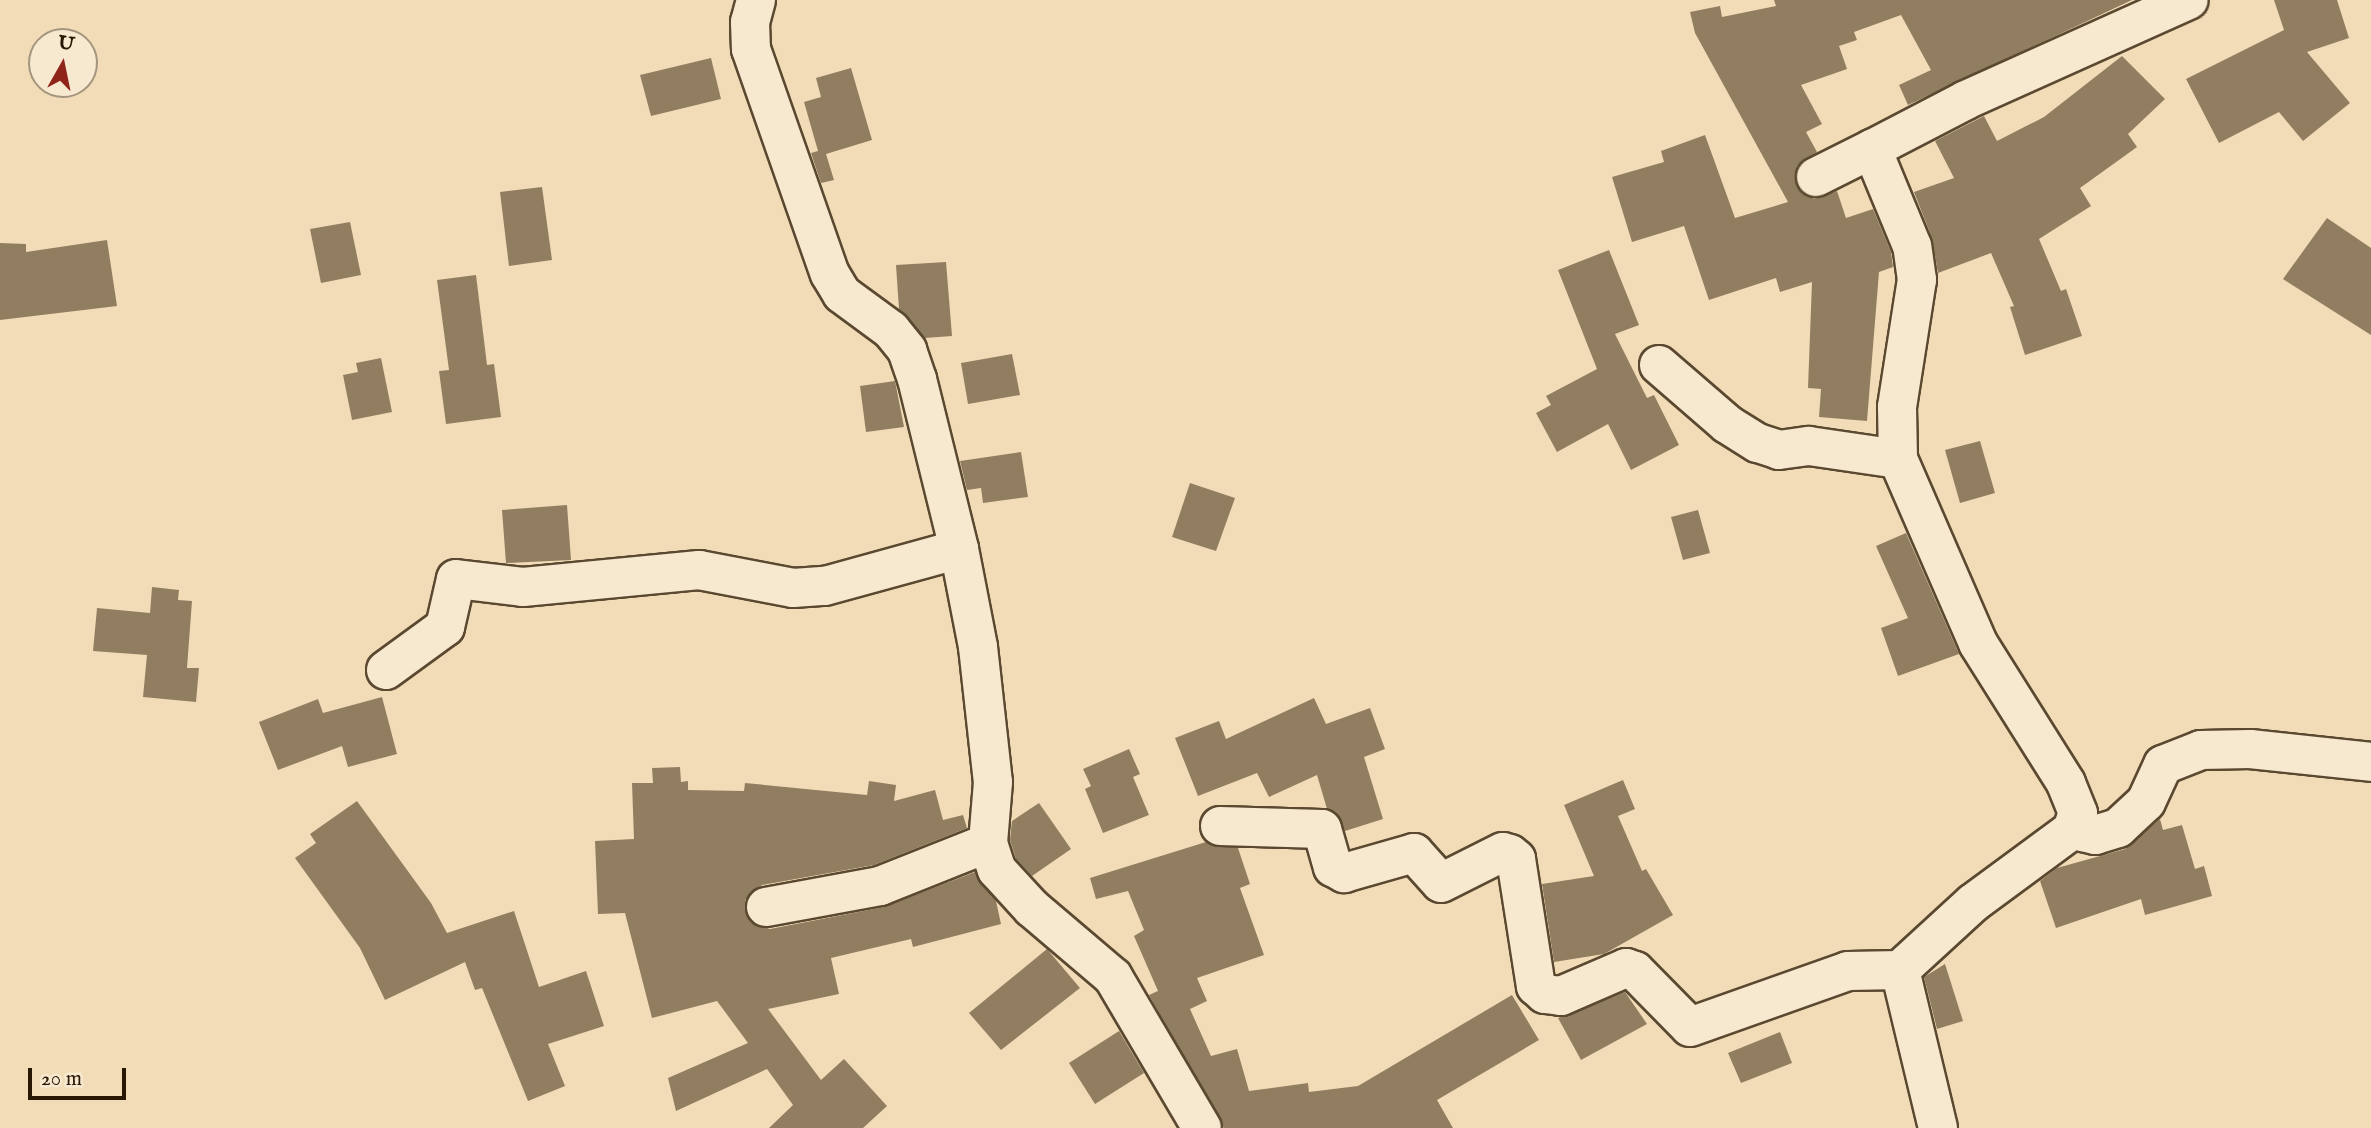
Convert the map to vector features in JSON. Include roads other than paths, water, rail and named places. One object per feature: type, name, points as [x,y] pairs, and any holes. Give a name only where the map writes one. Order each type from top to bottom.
[{"type":"street","points":[[756,0],[750,22],[751,49],[830,274],[842,293],[891,330],[907,350],[959,549],[978,647],[993,782],[988,844],[997,870],[1011,888],[1112,976],[1202,1128]]},
{"type":"street","points":[[1816,177],[1966,100],[2189,0]]},
{"type":"street","points":[[1220,827],[1322,829],[1332,867],[1344,873],[1415,853],[1441,883],[1503,852],[1510,854],[1516,859],[1536,986],[1545,994],[1561,996],[1626,968],[1635,971],[1690,1027],[1848,971],[1900,970],[1973,903],[2072,831],[2078,813],[2074,796],[1978,643],[1898,459],[1897,407],[1917,280],[1912,246],[1872,149]]},
{"type":"street","points":[[1660,365],[1706,408],[1758,443],[1779,450],[1809,446],[1898,459]]},
{"type":"street","points":[[386,670],[444,626],[452,585],[465,578],[523,587],[699,569],[793,588],[825,586],[959,549]]},
{"type":"street","points":[[2072,831],[2095,835],[2118,828],[2146,802],[2163,765],[2201,750],[2250,749],[2371,762]]},
{"type":"street","points":[[766,907],[880,886],[940,866],[988,844]]},
{"type":"street","points":[[1900,970],[1938,1128]]}]
